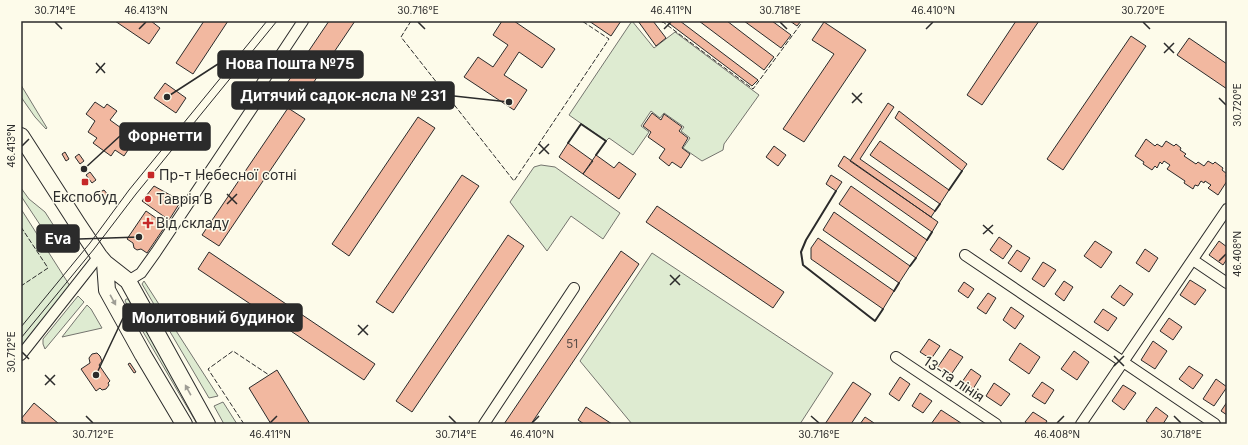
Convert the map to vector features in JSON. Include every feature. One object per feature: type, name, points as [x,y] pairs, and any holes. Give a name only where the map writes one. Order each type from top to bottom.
[{"type":"main road","points":[[21,136],[76,223],[102,260],[128,281],[207,424]]},
{"type":"main road","points":[[102,260],[107,290],[184,424]]},
{"type":"street","points":[[128,281],[141,273],[156,252],[255,104],[262,83],[303,21]]},
{"type":"street","points":[[1081,424],[1227,209]]},
{"type":"street","points":[[965,255],[1215,424]]},
{"type":"street","points":[[21,355],[102,260]]},
{"type":"street","points":[[1193,260],[1227,283]]},
{"type":"street","points":[[484,424],[574,288]]},
{"type":"street","name":"13-та лінія","points":[[896,357],[996,424]]},
{"type":"green space","points":[[632,21],[654,48],[675,32],[759,95],[724,144],[723,150],[702,161],[683,148],[690,138],[681,131],[684,127],[664,113],[660,118],[651,111],[641,126],[649,132],[633,155],[609,138],[606,141],[569,115]]},
{"type":"green space","points":[[21,85],[47,128],[46,129],[35,117],[21,97]]},
{"type":"green space","points":[[541,165],[555,167],[620,213],[603,239],[571,216],[547,251],[510,202],[534,167]]},
{"type":"green space","points":[[21,188],[29,199],[45,212],[68,248],[62,251],[56,249],[21,196]]},
{"type":"green space","points":[[21,209],[70,286],[21,347]]},
{"type":"green space","points":[[652,253],[833,373],[800,424],[632,424],[580,361]]},
{"type":"green space","points":[[144,281],[218,396],[209,398],[142,284]]},
{"type":"green space","points":[[78,296],[84,302],[45,349],[43,339]]},
{"type":"green space","points":[[128,299],[201,424],[197,424],[125,301]]},
{"type":"green space","points":[[87,305],[102,328],[62,337]]},
{"type":"green space","points":[[223,402],[237,424],[224,424],[214,406]]},
{"type":"building","points":[[115,21],[151,21],[160,28],[149,44]]},
{"type":"building","points":[[204,21],[228,21],[193,74],[176,63]]},
{"type":"building","points":[[329,21],[355,21],[299,104],[281,92]]},
{"type":"building","points":[[502,21],[514,21],[555,49],[542,68],[519,52],[504,75],[527,90],[514,110],[464,77],[478,57],[493,67],[508,45],[493,35]]},
{"type":"building","points":[[589,21],[621,21],[611,36]]},
{"type":"building","points":[[638,21],[653,21],[666,38],[656,46]]},
{"type":"building","points":[[666,21],[680,21],[758,80],[752,86]]},
{"type":"building","points":[[699,21],[727,21],[774,57],[764,70]]},
{"type":"building","points":[[744,21],[772,21],[791,35],[781,48]]},
{"type":"building","points":[[790,21],[801,21],[797,26]]},
{"type":"building","points":[[1016,21],[1039,21],[982,105],[967,95]]},
{"type":"building","points":[[824,22],[866,50],[804,142],[783,129],[834,54],[812,40]]},
{"type":"building","points":[[1131,36],[1146,46],[1063,170],[1047,159]]},
{"type":"building","points":[[1189,38],[1227,64],[1227,89],[1177,55]]},
{"type":"building","points":[[165,83],[186,98],[176,113],[154,98]]},
{"type":"building","points":[[95,102],[104,108],[107,104],[117,111],[110,120],[128,133],[124,138],[132,144],[124,156],[115,150],[111,156],[93,143],[97,138],[88,132],[95,121],[86,114]]},
{"type":"building","points":[[888,103],[894,107],[860,159],[935,211],[931,217],[850,161]]},
{"type":"building","points":[[288,108],[305,119],[219,246],[202,235]]},
{"type":"building","points":[[899,111],[967,164],[962,171],[895,118]]},
{"type":"building","points":[[652,113],[661,120],[664,114],[682,127],[679,131],[688,138],[682,148],[690,154],[681,168],[672,162],[669,166],[659,158],[665,149],[648,137],[651,132],[643,126]]},
{"type":"building","points":[[418,117],[435,128],[349,256],[332,244]]},
{"type":"building","points":[[1146,139],[1155,146],[1157,144],[1162,147],[1166,141],[1174,146],[1176,144],[1181,148],[1180,150],[1186,154],[1184,156],[1196,164],[1198,162],[1204,166],[1208,161],[1213,164],[1215,162],[1223,168],[1222,170],[1227,174],[1227,181],[1218,195],[1208,188],[1211,185],[1205,181],[1204,183],[1201,181],[1198,186],[1195,185],[1193,189],[1184,183],[1185,181],[1167,169],[1170,165],[1164,161],[1162,164],[1160,162],[1157,168],[1155,166],[1152,170],[1135,156]]},
{"type":"building","points":[[880,141],[949,190],[940,204],[870,155]]},
{"type":"building","points":[[568,143],[593,161],[583,174],[559,157]]},
{"type":"building","points":[[774,146],[786,155],[778,166],[766,157]]},
{"type":"building","points":[[65,152],[69,159],[66,161],[62,154]]},
{"type":"building","points":[[79,154],[84,161],[80,164],[75,157]]},
{"type":"building","points":[[596,155],[614,168],[619,162],[636,174],[619,199],[583,174]]},
{"type":"building","points":[[844,156],[938,222],[932,232],[838,166]]},
{"type":"building","points":[[90,172],[96,180],[92,183],[86,175]]},
{"type":"building","points":[[462,175],[479,186],[393,313],[376,302]]},
{"type":"building","points":[[831,175],[842,182],[836,191],[826,184]]},
{"type":"building","points":[[154,186],[181,201],[169,220],[142,201]]},
{"type":"building","points":[[851,186],[927,240],[916,258],[839,204]]},
{"type":"building","points":[[104,190],[109,196],[103,200],[98,193]]},
{"type":"building","points":[[657,206],[784,292],[773,308],[646,222]]},
{"type":"building","points":[[146,211],[166,225],[147,253],[141,249],[137,250],[134,248],[133,243],[127,239]]},
{"type":"building","points":[[834,212],[910,266],[899,283],[823,230]]},
{"type":"building","points":[[508,235],[524,246],[412,412],[396,401]]},
{"type":"building","points":[[999,237],[1012,246],[1003,259],[990,250]]},
{"type":"building","points":[[818,238],[894,291],[883,309],[811,259],[811,248]]},
{"type":"building","points":[[1095,241],[1112,252],[1101,268],[1084,256]]},
{"type":"building","points":[[1219,241],[1227,247],[1227,259],[1223,265],[1209,255]]},
{"type":"building","points":[[1145,249],[1158,258],[1149,272],[1136,263]]},
{"type":"building","points":[[1017,250],[1030,258],[1021,272],[1008,263]]},
{"type":"building","points":[[621,251],[639,264],[531,424],[504,424]]},
{"type":"building","points":[[209,252],[375,364],[364,380],[198,269]]},
{"type":"building","points":[[1043,262],[1056,270],[1044,287],[1032,279]]},
{"type":"building","points":[[1190,280],[1206,290],[1195,305],[1180,295]]},
{"type":"building","points":[[1064,281],[1073,287],[1064,301],[1055,294]]},
{"type":"building","points":[[964,282],[974,289],[968,298],[958,291]]},
{"type":"building","points":[[1120,285],[1133,294],[1124,306],[1111,297]]},
{"type":"building","points":[[988,293],[996,298],[986,314],[977,308]]},
{"type":"building","points":[[1011,307],[1024,316],[1015,329],[1003,320]]},
{"type":"building","points":[[1103,309],[1117,318],[1108,331],[1094,322]]},
{"type":"building","points":[[1169,318],[1182,327],[1173,340],[1160,331]]},
{"type":"building","points":[[929,339],[940,346],[931,359],[920,352]]},
{"type":"building","points":[[1153,341],[1167,351],[1155,369],[1141,360]]},
{"type":"building","points":[[1020,343],[1040,357],[1029,374],[1009,360]]},
{"type":"building","points":[[950,349],[963,357],[950,376],[937,368]]},
{"type":"building","points":[[1074,351],[1089,362],[1077,380],[1061,369]]},
{"type":"building","points":[[97,353],[102,361],[99,365],[110,381],[106,389],[102,390],[100,388],[96,391],[81,369],[90,363],[89,358],[92,354]]},
{"type":"building","points":[[130,363],[136,372],[134,373],[128,364]]},
{"type":"building","points":[[1189,366],[1203,375],[1193,389],[1179,379]]},
{"type":"building","points":[[971,369],[981,376],[973,389],[962,382]]},
{"type":"building","points":[[277,370],[310,424],[271,424],[249,388]]},
{"type":"building","points":[[900,377],[910,384],[899,401],[889,394]]},
{"type":"building","points":[[1216,379],[1227,387],[1214,406],[1203,399]]},
{"type":"building","points":[[853,382],[871,394],[851,424],[825,424]]},
{"type":"building","points":[[1042,382],[1054,390],[1045,404],[1032,396]]},
{"type":"building","points":[[994,383],[1010,394],[1001,406],[986,396]]},
{"type":"building","points":[[1123,385],[1136,393],[1124,410],[1112,401]]},
{"type":"building","points":[[920,393],[932,401],[923,413],[912,406]]},
{"type":"building","points":[[1227,402],[1227,415],[1221,411]]},
{"type":"building","points":[[34,403],[59,424],[27,424],[21,419]]},
{"type":"building","points":[[586,407],[612,424],[584,424],[578,420]]},
{"type":"building","points":[[1156,407],[1168,416],[1163,424],[1150,424],[1146,421]]},
{"type":"building","points":[[941,410],[961,423],[961,424],[931,424]]},
{"type":"building","points":[[1033,412],[1047,421],[1045,424],[1028,424],[1025,422]]},
{"type":"building","points":[[865,417],[874,423],[860,424]]},
{"type":"tram line","points":[[21,327],[90,243],[129,190],[267,21]]},
{"type":"tram line","points":[[21,338],[277,21]]},
{"type":"fence","points":[[411,21],[401,37],[514,181],[609,39],[582,21]]},
{"type":"fence","points":[[664,21],[663,22],[753,89],[803,21]]},
{"type":"fence","points":[[21,227],[48,268],[21,286]]},
{"type":"fence","points":[[244,424],[208,369],[233,351],[269,375]]},
{"type":"wall","points":[[568,143],[581,124],[606,141],[596,155]]},
{"type":"wall","points":[[949,190],[962,171]]},
{"type":"wall","points":[[836,191],[806,240],[801,252],[803,265],[875,321],[883,309]]},
{"type":"wall","points":[[935,211],[940,204]]},
{"type":"wall","points":[[927,240],[932,232]]},
{"type":"wall","points":[[910,266],[916,258]]},
{"type":"wall","points":[[894,291],[899,283]]},
{"type":"place","name":"Нова Пошта №75","points":[[167,97]]},
{"type":"place","name":"Дитячий садок-ясла № 231","points":[[509,102]]},
{"type":"place","name":"Форнетти","points":[[84,169]]},
{"type":"place","name":"Пр-т Небесної сотні","points":[[151,175]]},
{"type":"place","name":"Експобуд","points":[[85,182]]},
{"type":"place","name":"Таврія В","points":[[148,199]]},
{"type":"place","name":"Від складу","points":[[148,223]]},
{"type":"place","name":"Eva","points":[[139,237]]},
{"type":"place","name":"Молитовний будинок","points":[[96,375]]}]
